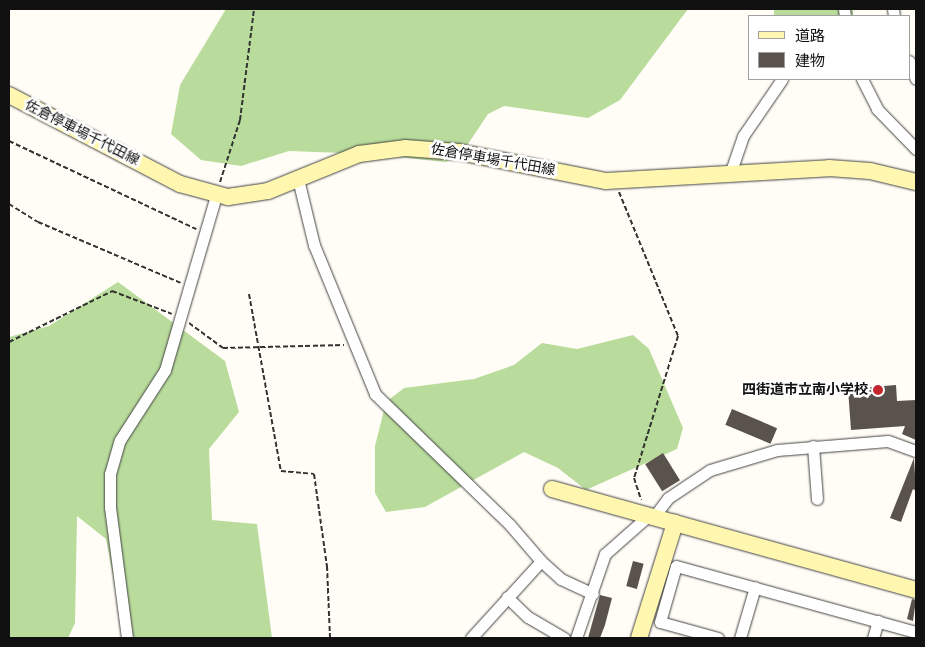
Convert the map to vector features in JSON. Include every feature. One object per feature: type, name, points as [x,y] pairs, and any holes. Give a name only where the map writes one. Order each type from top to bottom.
[{"type":"main road","name":"佐倉停車場千代田線","points":[[9,95],[180,184],[216,196],[248,196],[298,179],[359,154],[424,148],[614,181],[856,169],[916,182]]},
{"type":"main road","points":[[552,489],[916,590]]},
{"type":"main road","points":[[639,638],[675,523]]},
{"type":"street","points":[[910,64],[916,79]]},
{"type":"street","points":[[730,174],[742,136],[781,80]]},
{"type":"street","points":[[862,80],[877,109],[916,149]]},
{"type":"street","points":[[298,179],[314,245],[375,394],[510,525],[541,561],[561,580],[593,594]]},
{"type":"street","points":[[127,638],[110,506],[110,474],[120,440],[165,370],[182,318],[216,196]]},
{"type":"street","points":[[576,638],[593,594],[605,554],[651,517],[668,498],[710,470],[777,450],[813,446],[888,441],[916,451]]},
{"type":"street","points":[[813,446],[817,499]]},
{"type":"street","points":[[470,638],[541,561]]},
{"type":"street","points":[[718,638],[660,622],[676,566],[916,632]]},
{"type":"street","points":[[740,638],[755,587]]},
{"type":"street","points":[[507,597],[528,617],[564,638]]},
{"type":"street","points":[[873,638],[878,621]]},
{"type":"path","points":[[216,196],[240,120],[254,9]]},
{"type":"path","points":[[9,141],[205,233]]},
{"type":"path","points":[[614,181],[678,336],[634,478],[651,517]]},
{"type":"path","points":[[9,204],[38,222],[190,288]]},
{"type":"path","points":[[9,342],[112,291],[182,318],[222,348],[354,345]]},
{"type":"path","points":[[249,294],[281,471],[314,474],[326,566],[330,638]]},
{"type":"green space","points":[[226,9],[688,9],[620,100],[588,118],[504,106],[488,114],[464,150],[446,162],[369,154],[289,151],[241,166],[201,160],[171,134],[180,85]]},
{"type":"green space","points":[[774,9],[853,9],[853,15],[774,15]]},
{"type":"green space","points":[[118,282],[225,361],[239,412],[209,449],[212,520],[257,524],[272,638],[125,638],[106,539],[77,516],[75,623],[68,638],[9,638],[9,337],[49,326]]},
{"type":"green space","points":[[633,335],[649,349],[683,428],[677,449],[586,490],[558,468],[524,452],[425,507],[386,512],[375,493],[375,446],[386,402],[404,388],[474,379],[514,365],[542,343],[577,349]]},
{"type":"building","points":[[896,385],[897,401],[916,400],[916,440],[902,434],[905,426],[851,430],[848,389]]},
{"type":"building","points":[[732,409],[777,428],[770,444],[725,425]]},
{"type":"building","points":[[663,453],[680,480],[662,491],[645,464]]},
{"type":"building","points":[[914,458],[916,491],[913,489],[901,522],[890,518]]},
{"type":"building","points":[[633,561],[644,564],[637,589],[626,586]]},
{"type":"building","points":[[600,595],[612,598],[605,625],[600,638],[588,638]]},
{"type":"building","points":[[912,599],[916,600],[913,621],[907,619]]},
{"type":"place","name":"四街道市立南小学校","points":[[878,390]]}]
